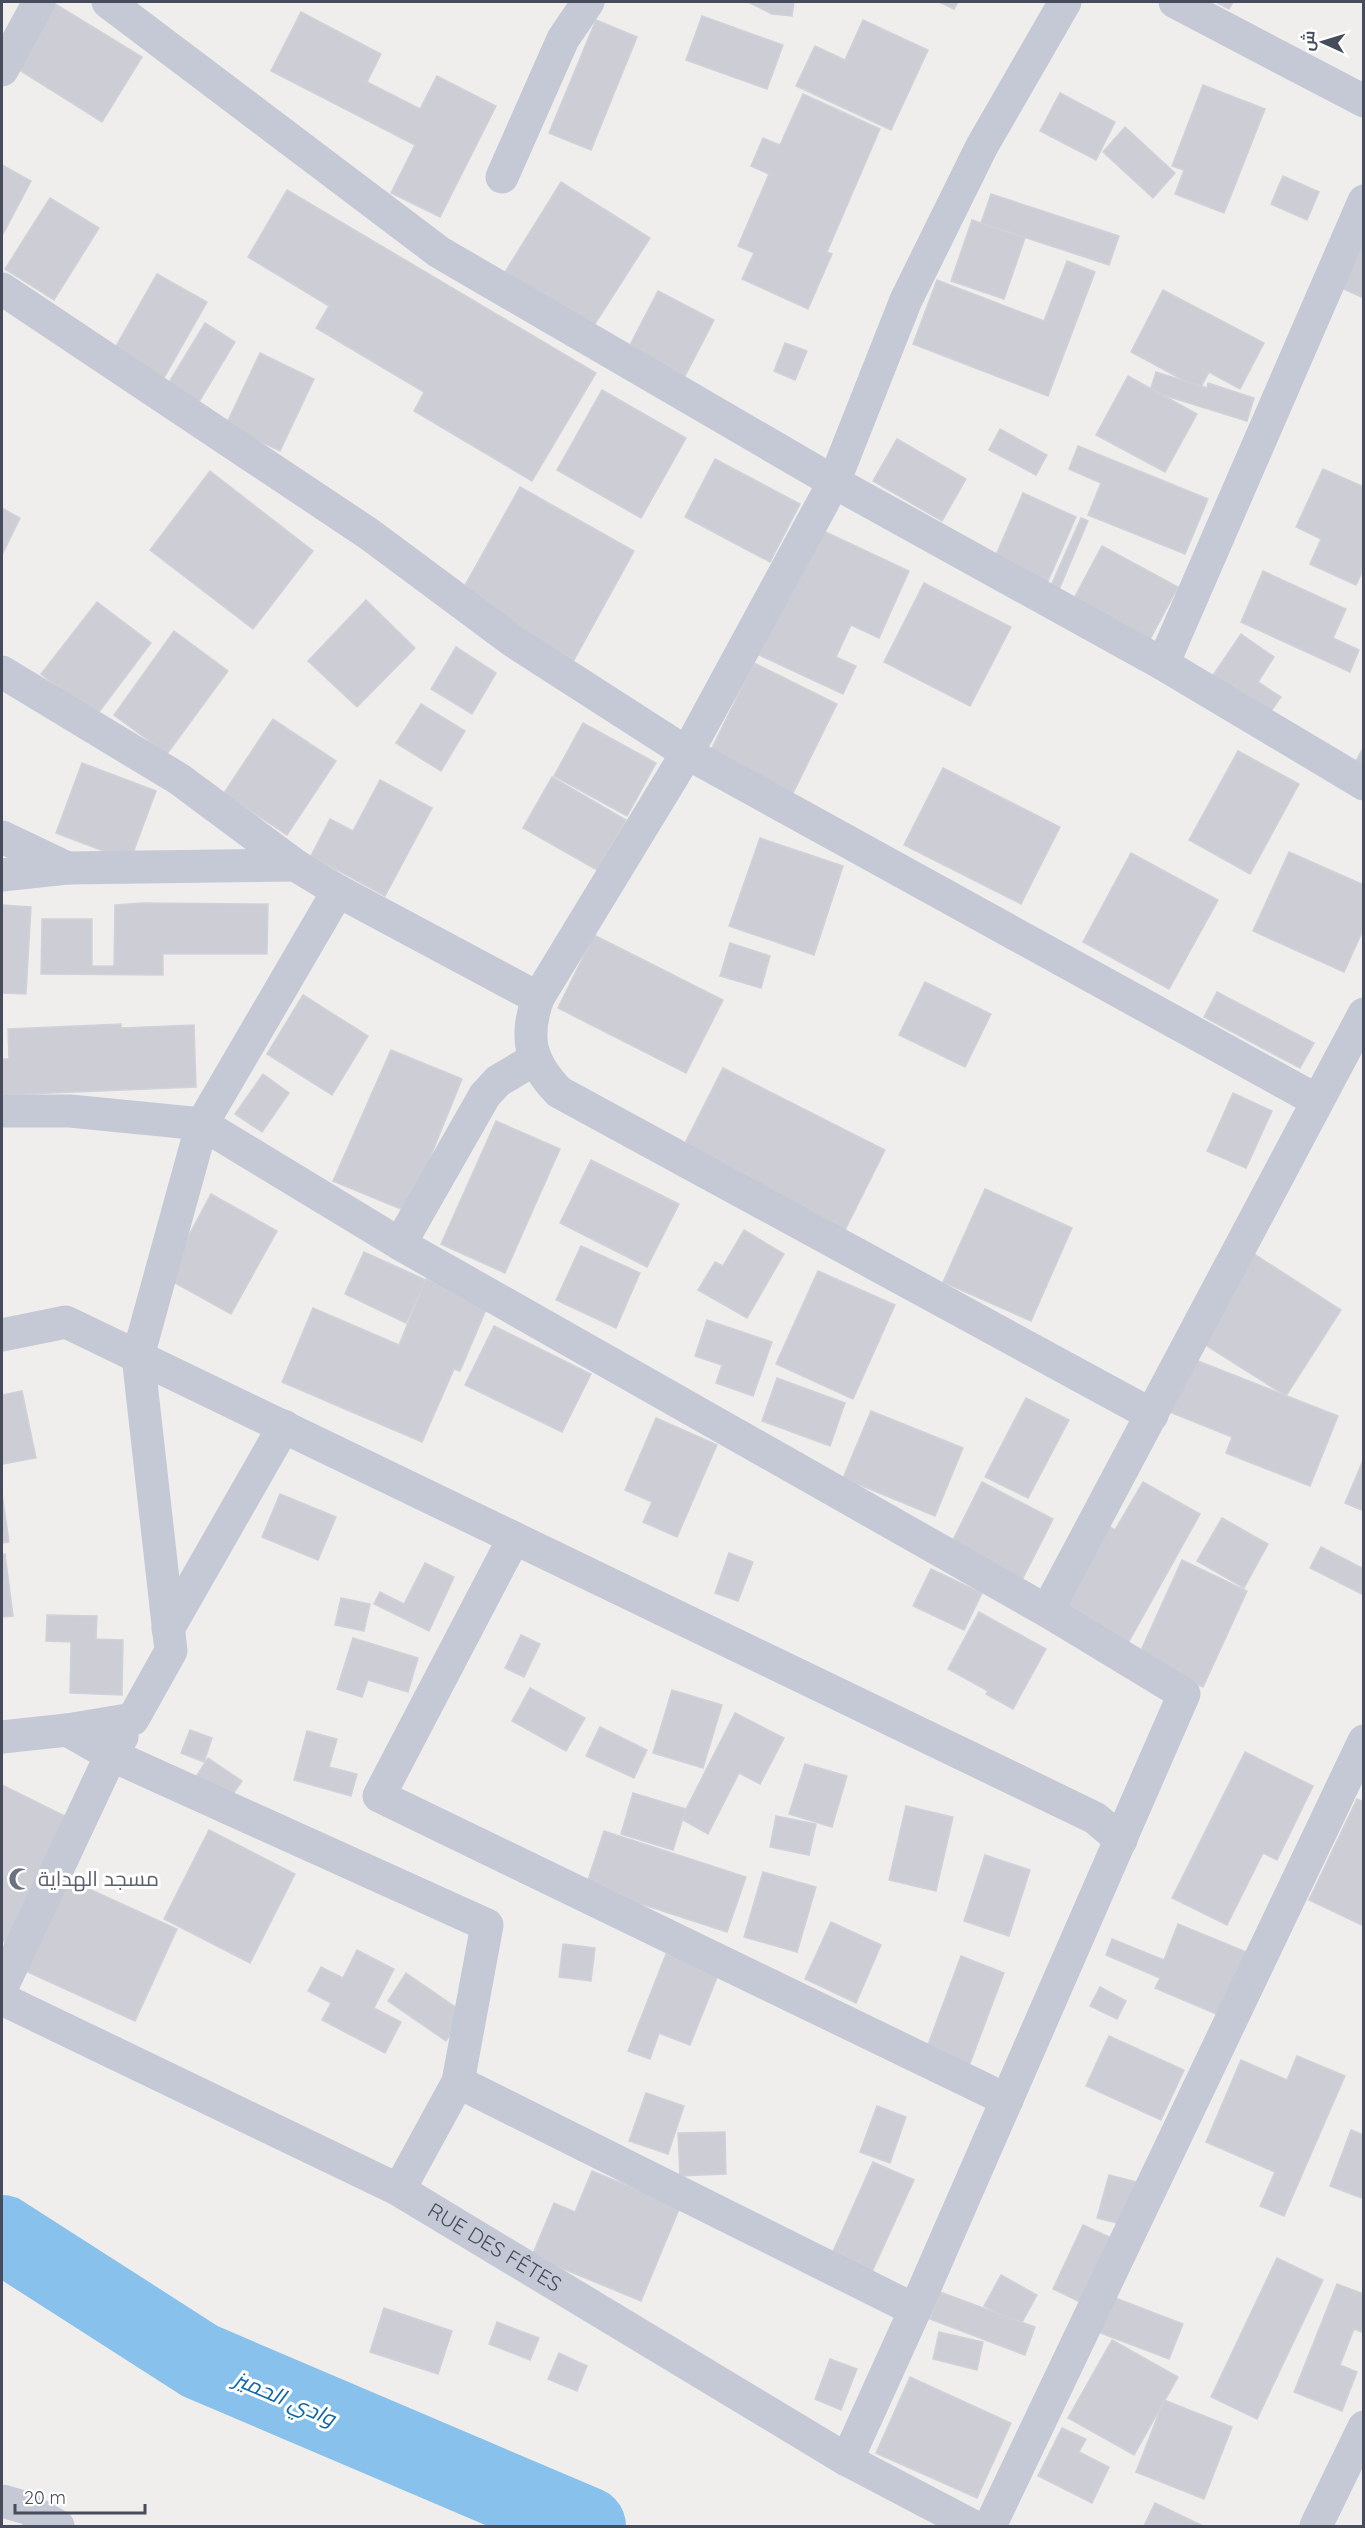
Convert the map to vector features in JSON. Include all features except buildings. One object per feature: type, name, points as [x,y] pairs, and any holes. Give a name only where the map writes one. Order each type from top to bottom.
[{"type":"street","points":[[2,70],[39,2]]},
{"type":"street","points":[[108,2],[439,252],[834,482],[1164,664],[1364,784]]},
{"type":"street","points":[[502,177],[562,39],[588,2]]},
{"type":"street","points":[[1065,2],[982,146],[906,300],[834,482],[687,753],[538,998],[531,1018],[530,1039],[535,1059],[544,1077],[559,1092],[577,1103],[1152,1414]]},
{"type":"street","points":[[1175,2],[1364,101]]},
{"type":"street","points":[[1164,664],[1364,201]]},
{"type":"street","points":[[2,289],[369,534],[513,641],[687,753],[1316,1100]]},
{"type":"street","points":[[2,672],[179,779],[296,865],[338,891],[538,998]]},
{"type":"street","points":[[2,837],[67,868]]},
{"type":"street","points":[[2,875],[67,868],[296,865]]},
{"type":"street","points":[[2,1987],[111,1755],[171,1651],[138,1356],[202,1124],[338,891]]},
{"type":"street","points":[[1047,1611],[1316,1100],[1364,1014]]},
{"type":"street","points":[[400,1244],[485,1095],[498,1080],[535,1059]]},
{"type":"street","points":[[2,1111],[70,1111],[202,1124],[400,1244],[1047,1611],[1184,1694],[915,2310],[847,2460]]},
{"type":"street","points":[[2,1335],[66,1322],[1095,1818],[1120,1840]]},
{"type":"street","points":[[168,1629],[284,1426]]},
{"type":"street","points":[[514,1538],[379,1796],[1007,2100]]},
{"type":"street","points":[[2,1737],[67,1730],[133,1719]]},
{"type":"street","points":[[67,1730],[111,1755],[487,1925],[458,2082],[399,2190]]},
{"type":"street","points":[[990,2526],[1364,1741]]},
{"type":"street","name":"RUE DES FÊTES","points":[[2,1999],[399,2190],[847,2460],[973,2526]]},
{"type":"street","points":[[458,2082],[915,2310]]},
{"type":"street","points":[[1316,2526],[1364,2427]]},
{"type":"street","points":[[2,2501],[27,2508],[58,2526]]},
{"type":"waterway","name":"وادي الحميز","points":[[2,2234],[200,2361],[587,2526]]},
{"type":"place","name":"مسجد الهداية","points":[[20,1879]]}]
